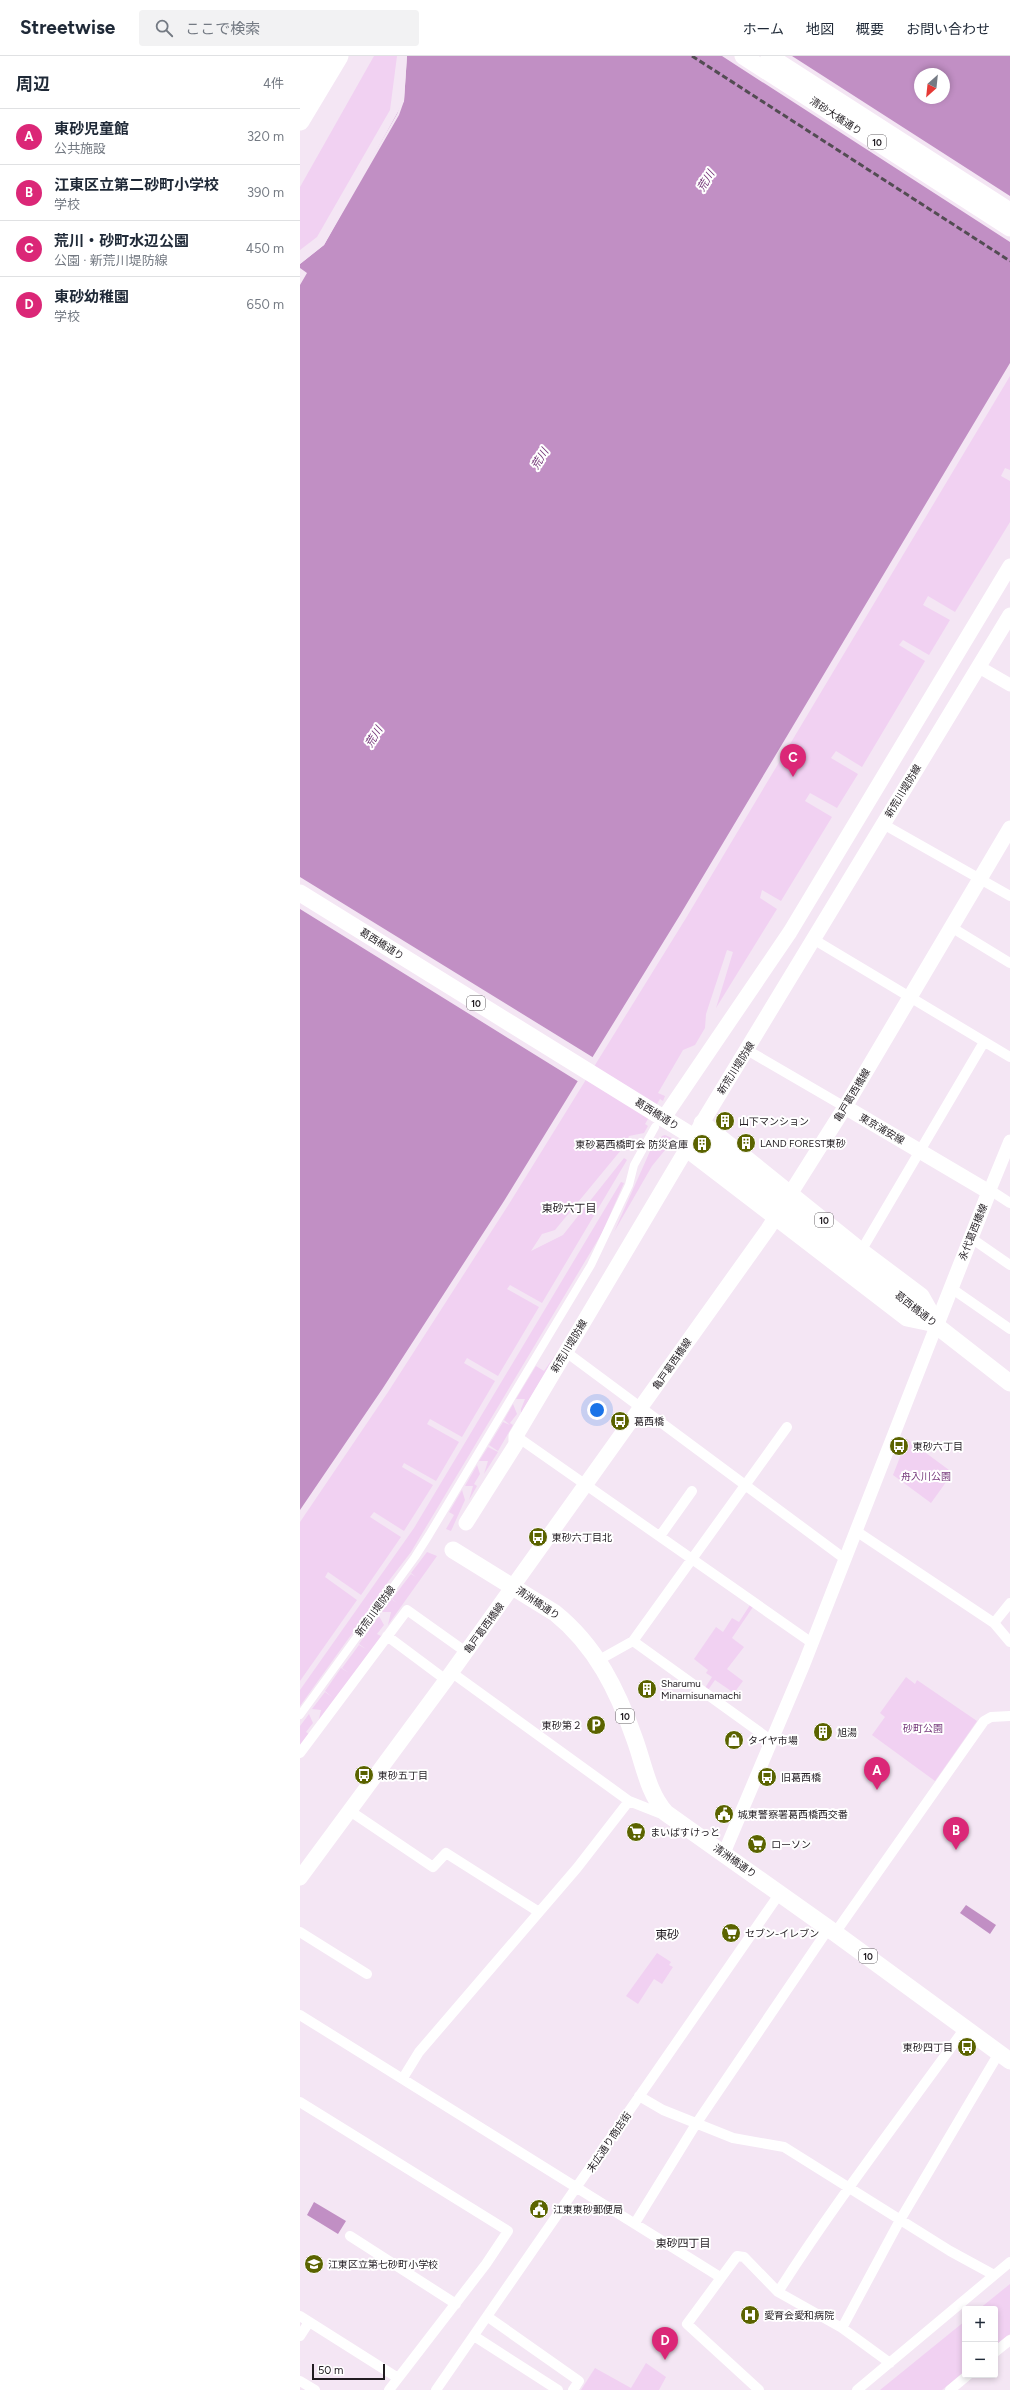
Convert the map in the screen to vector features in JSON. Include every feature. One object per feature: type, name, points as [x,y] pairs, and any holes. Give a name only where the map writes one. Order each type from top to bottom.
[{"type":"highway","points":[[300,68],[307,56]]},
{"type":"highway","points":[[300,94],[322,56]]},
{"type":"highway","points":[[300,121],[339,56]]},
{"type":"main road","name":"清砂大橋通り","points":[[743,56],[1010,228]]},
{"type":"main road","name":"清砂大橋通り","points":[[769,56],[1010,211]]},
{"type":"main road","name":"新荒川堤防線","points":[[662,1121],[790,932],[1010,566]]},
{"type":"main road","name":"新荒川堤防線","points":[[466,1523],[516,1444],[516,1436],[702,1123],[1010,615]]},
{"type":"main road","name":"亀戸葛西橋線","points":[[300,1878],[449,1676],[775,1218],[844,1107],[1010,828]]},
{"type":"main road","name":"葛西橋通り","points":[[300,894],[662,1121],[702,1143],[937,1324],[1010,1383]]},
{"type":"main road","name":"東京浦安線","points":[[844,1107],[919,1151]]},
{"type":"main road","name":"10","points":[[702,1123],[861,1251],[921,1296],[937,1324]]},
{"type":"main road","name":"10","points":[[687,1149],[907,1318],[937,1324]]},
{"type":"main road","name":"永代葛西橋線","points":[[919,1151],[990,1191],[937,1324]]},
{"type":"main road","name":"清洲橋通り","points":[[453,1550],[513,1587],[569,1625],[599,1660],[628,1721],[656,1801],[672,1818],[832,1930],[1004,2057]]},
{"type":"street","points":[[979,667],[1010,685]]},
{"type":"street","points":[[883,824],[1010,896]]},
{"type":"street","points":[[951,927],[1010,963]]},
{"type":"street","points":[[813,940],[1010,1057]]},
{"type":"street","points":[[861,1251],[984,1042]]},
{"type":"street","points":[[747,1050],[844,1107]]},
{"type":"street","name":"新荒川堤防線","points":[[300,1715],[429,1536],[591,1265],[629,1185],[634,1165],[662,1121]]},
{"type":"street","points":[[1010,1141],[990,1191],[1010,1203]]},
{"type":"street","points":[[971,1238],[1010,1265]]},
{"type":"street","points":[[951,1288],[1010,1329]]},
{"type":"street","points":[[724,1853],[812,1643],[937,1324]]},
{"type":"street","points":[[566,1352],[744,1486],[845,1559]]},
{"type":"street","points":[[599,1660],[633,1641],[787,1427]]},
{"type":"street","points":[[516,1436],[812,1643]]},
{"type":"street","points":[[660,1536],[692,1491]]},
{"type":"street","points":[[856,1531],[994,1623],[1010,1642]]},
{"type":"street","points":[[994,1623],[1010,1603]]},
{"type":"street","points":[[300,1753],[407,1610],[466,1652]]},
{"type":"street","points":[[387,1636],[449,1676],[629,1801],[642,1808],[672,1818]]},
{"type":"street","points":[[633,1641],[772,1741]]},
{"type":"street","points":[[635,2223],[696,2124],[832,1930],[984,1721],[991,1717],[1010,1716]]},
{"type":"street","points":[[402,2078],[419,2052],[539,1912],[629,1801]]},
{"type":"street","points":[[350,1811],[434,1867],[446,1853],[539,1912]]},
{"type":"street","name":"末広通り商店街","points":[[441,2388],[474,2336],[578,2188],[639,2096],[780,1893]]},
{"type":"street","points":[[300,1932],[367,1974]]},
{"type":"street","points":[[300,2015],[720,2277]]},
{"type":"street","points":[[778,2292],[848,2186],[893,2129],[965,2028]]},
{"type":"street","points":[[842,2328],[900,2220],[1004,2057]]},
{"type":"street","points":[[639,2096],[663,2110],[733,2138],[784,2147],[900,2220],[994,2275]]},
{"type":"street","points":[[300,2102],[508,2231],[456,2304],[389,2390]]},
{"type":"street","points":[[350,2236],[456,2304]]},
{"type":"street","points":[[759,2390],[687,2324],[720,2277],[737,2256],[744,2258],[778,2292],[842,2328],[890,2363]]},
{"type":"street","points":[[857,2390],[1010,2262]]},
{"type":"street","points":[[300,2316],[398,2378]]},
{"type":"street","points":[[488,2317],[579,2381],[573,2390]]},
{"type":"street","points":[[300,2336],[309,2322]]},
{"type":"street","points":[[474,2336],[558,2390]]},
{"type":"street","points":[[998,2350],[1010,2340]]},
{"type":"street","points":[[950,2390],[964,2378]]},
{"type":"street","points":[[300,2381],[314,2390]]},
{"type":"green space","points":[[374,56],[397,56],[390,110],[317,237],[300,250],[300,187]]},
{"type":"green space","points":[[1010,376],[1010,470],[1005,468],[1001,476],[1010,481],[1010,522],[955,612],[928,596],[923,605],[950,620],[929,655],[903,640],[899,645],[925,661],[862,767],[836,751],[831,758],[858,774],[837,808],[810,793],[805,801],[832,817],[781,901],[762,890],[760,898],[777,909],[716,1008],[733,952],[727,950],[706,1014],[705,1028],[695,1045],[683,1050],[658,1093],[665,1096],[663,1101],[660,1099],[645,1124],[648,1126],[644,1133],[629,1136],[626,1144],[555,1230],[542,1234],[531,1251],[563,1235],[624,1158],[627,1160],[542,1303],[510,1285],[507,1289],[539,1307],[498,1376],[467,1358],[464,1363],[495,1381],[462,1437],[430,1419],[427,1424],[459,1442],[436,1481],[404,1463],[402,1467],[433,1485],[404,1531],[374,1512],[370,1517],[401,1537],[361,1595],[328,1572],[325,1577],[357,1600],[300,1681],[300,1522],[388,1392],[509,1204],[686,918]]},
{"type":"green space","points":[[665,1135],[674,1139],[652,1166],[614,1232],[655,1140],[659,1141],[662,1136]]},
{"type":"green space","points":[[621,1182],[624,1183],[602,1233],[411,1552],[381,1591],[382,1592],[300,1706],[300,1690],[414,1528]]},
{"type":"green space","points":[[560,1348],[521,1413],[525,1399],[516,1399],[536,1366],[544,1371]]},
{"type":"green space","points":[[513,1404],[517,1414],[510,1423],[513,1425],[498,1451],[489,1445],[503,1422],[510,1425],[504,1420]]},
{"type":"green space","name":"舟入川公園","points":[[907,1439],[949,1470],[949,1478],[931,1503],[893,1475]]},
{"type":"green space","points":[[488,1447],[498,1452],[484,1474],[488,1461],[479,1461]]},
{"type":"green space","points":[[477,1465],[480,1474],[474,1484],[477,1486],[469,1500],[473,1486],[465,1486]]},
{"type":"green space","points":[[462,1490],[465,1500],[451,1531],[446,1529],[454,1515],[449,1512]]},
{"type":"green space","points":[[427,1552],[437,1556],[388,1625],[391,1612],[382,1612],[391,1599],[397,1603],[392,1599],[411,1574],[416,1577],[411,1573]]},
{"type":"green space","points":[[750,1605],[753,1607],[732,1638],[744,1647],[727,1669],[743,1681],[734,1693],[715,1680],[708,1690],[705,1688],[712,1677],[706,1673],[708,1670],[694,1659],[716,1627],[723,1632],[732,1618],[739,1622]]},
{"type":"green space","points":[[379,1616],[384,1625],[377,1634],[381,1636],[318,1723],[321,1710],[312,1709],[325,1692],[332,1697],[325,1691],[341,1668],[349,1673],[342,1668],[359,1645],[366,1649],[359,1644]]},
{"type":"green space","name":"砂町公園","points":[[906,1677],[915,1684],[917,1680],[977,1721],[935,1781],[872,1735],[885,1717],[880,1713]]},
{"type":"green space","points":[[309,1714],[313,1723],[306,1732],[309,1734],[300,1746],[300,1726]]},
{"type":"green space","points":[[657,1953],[671,1962],[669,1965],[673,1967],[662,1984],[654,1979],[638,2004],[626,1996]]},
{"type":"green space","points":[[1010,2284],[1010,2334],[998,2344],[998,2306],[983,2306]]},
{"type":"green space","points":[[962,2323],[962,2373],[942,2390],[880,2390]]},
{"type":"green space","points":[[646,2363],[666,2377],[659,2390],[581,2390],[595,2368],[631,2388]]},
{"type":"water","name":"荒川","points":[[407,56],[1010,56],[1010,363],[680,915],[504,1201],[383,1388],[300,1510],[300,285],[307,273],[300,268],[300,264],[324,245],[404,101]]},
{"type":"water","points":[[966,1905],[996,1925],[990,1934],[960,1913]]},
{"type":"water","points":[[314,2202],[346,2221],[338,2234],[307,2215]]},
{"type":"pier","points":[[405,56],[407,56],[404,101],[399,115],[324,245],[300,264],[300,261],[322,244],[397,114],[402,101]]},
{"type":"pier","points":[[722,56],[792,56],[1010,196],[1010,242]]},
{"type":"pier","points":[[300,877],[594,1058],[579,1082],[300,909]]},
{"type":"railway","points":[[692,56],[1010,261]]},
{"type":"place","name":"荒川・砂町水辺公園","points":[[793,777]]},
{"type":"place","name":"山下マンション","points":[[725,1121]]},
{"type":"place","name":"LAND FOREST東砂","points":[[746,1143]]},
{"type":"place","name":"東砂葛西橋町会 防災倉庫","points":[[702,1144]]},
{"type":"place","name":"葛西橋","points":[[620,1421]]},
{"type":"place","name":"東砂六丁目","points":[[899,1446]]},
{"type":"place","name":"東砂六丁目北","points":[[538,1537]]},
{"type":"place","name":"Sharumu Minamisunamachi","points":[[647,1689]]},
{"type":"place","name":"東砂第２","points":[[596,1725]]},
{"type":"place","name":"旭湯","points":[[823,1732]]},
{"type":"place","name":"タイヤ市場","points":[[734,1740]]},
{"type":"place","name":"東砂五丁目","points":[[364,1775]]},
{"type":"place","name":"旧葛西橋","points":[[767,1777]]},
{"type":"place","name":"東砂児童館","points":[[877,1790]]},
{"type":"place","name":"城東警察署葛西橋西交番","points":[[724,1814]]},
{"type":"place","name":"まいばすけっと","points":[[636,1832]]},
{"type":"place","name":"ローソン","points":[[757,1844]]},
{"type":"place","name":"江東区立第二砂町小学校","points":[[956,1850]]},
{"type":"place","name":"セブン-イレブン","points":[[731,1933]]},
{"type":"place","name":"東砂四丁目","points":[[967,2047]]},
{"type":"place","name":"江東東砂郵便局","points":[[539,2209]]},
{"type":"place","name":"江東区立第七砂町小学校","points":[[314,2264]]},
{"type":"place","name":"愛育会愛和病院","points":[[750,2315]]},
{"type":"place","name":"東砂幼稚園","points":[[665,2360]]},
{"type":"district","name":"東砂六丁目","points":[[569,1208]]},
{"type":"district","name":"東砂","points":[[667,1935]]},
{"type":"district","name":"東砂四丁目","points":[[683,2243]]}]
